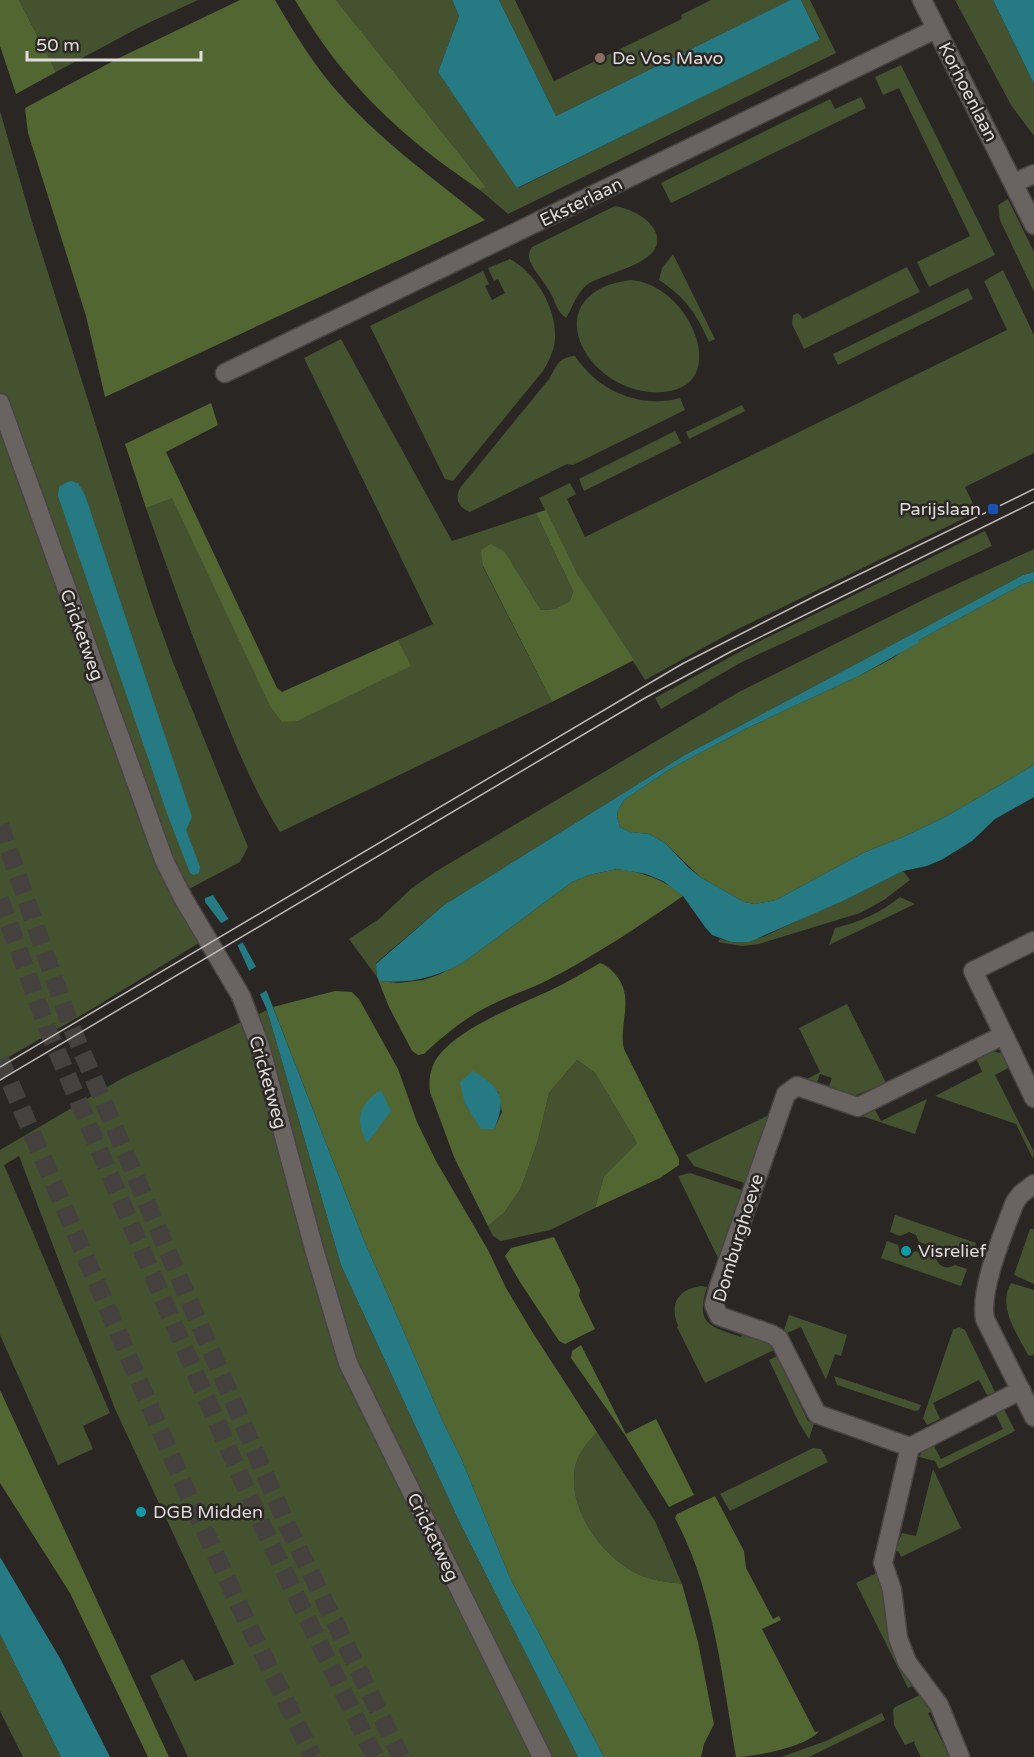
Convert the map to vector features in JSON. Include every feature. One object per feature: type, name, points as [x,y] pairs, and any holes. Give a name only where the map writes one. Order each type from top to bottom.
[{"type":"street","name":"Korhoenlaan","points":[[922,0],[1014,183]]},
{"type":"street","name":"Eksterlaan","points":[[225,373],[936,29]]},
{"type":"street","points":[[1034,174],[1014,183],[1034,225]]},
{"type":"street","name":"Cricketweg","points":[[0,403],[164,860],[183,898],[241,996],[260,1047],[314,1249],[348,1363],[542,1757]]},
{"type":"street","points":[[1034,941],[973,971],[1034,1098]]},
{"type":"street","name":"Domburghoeve","points":[[910,1447],[817,1414],[778,1339],[771,1334],[719,1316],[714,1305],[786,1094],[797,1086],[858,1107],[1004,1035]]},
{"type":"street","points":[[1034,1184],[1015,1202],[984,1300],[985,1319],[1034,1417]]},
{"type":"street","points":[[960,1757],[939,1705],[907,1662],[898,1638],[892,1590],[883,1563],[910,1447],[1020,1390]]},
{"type":"green space","points":[[0,0],[19,0],[56,72],[16,94],[0,46]]},
{"type":"green space","points":[[19,0],[198,0],[142,26],[56,72]]},
{"type":"green space","points":[[240,0],[275,0],[314,63],[359,115],[394,147],[485,220],[105,397],[86,316],[28,133],[25,108],[119,58]]},
{"type":"green space","points":[[295,0],[336,0],[486,187],[480,190],[451,170],[399,128],[376,106],[333,57]]},
{"type":"green space","points":[[336,0],[452,0],[459,16],[438,72],[518,188],[820,38],[801,0],[810,0],[836,53],[508,214],[480,190],[486,187]]},
{"type":"green space","points":[[499,0],[515,0],[554,81],[682,19],[681,15],[711,0],[790,0],[556,116]]},
{"type":"green space","points":[[955,0],[993,0],[1034,84],[1034,136],[1011,105]]},
{"type":"green space","points":[[901,65],[995,255],[929,287],[917,262],[970,236],[899,88],[883,95],[875,77]]},
{"type":"green space","points":[[861,97],[866,108],[671,203],[661,183],[830,99],[835,109]]},
{"type":"green space","points":[[0,111],[32,222],[151,601],[172,660],[248,847],[240,862],[172,898],[202,941],[92,1009],[0,1062]]},
{"type":"green space","points":[[1008,199],[1034,252],[1034,292],[1000,220],[998,205]]},
{"type":"green space","points":[[615,206],[637,214],[651,224],[657,240],[654,250],[635,264],[588,284],[578,296],[566,318],[532,265],[529,257],[530,250]]},
{"type":"green space","points":[[673,254],[715,339],[709,342],[689,307],[659,280],[662,268]]},
{"type":"green space","points":[[510,259],[528,273],[548,304],[555,328],[552,352],[543,371],[453,481],[445,479],[370,326],[483,271],[489,284],[485,286],[492,300],[505,293],[498,279],[494,281],[488,268]]},
{"type":"green space","points":[[907,267],[920,292],[804,349],[792,324],[793,315],[798,313],[803,319]]},
{"type":"green space","points":[[1003,270],[1034,335],[1034,453],[965,487],[977,512],[732,632],[645,680],[577,573],[539,498],[570,483],[576,494],[567,499],[585,537],[1007,330],[984,281]]},
{"type":"green space","points":[[631,280],[652,285],[670,297],[684,314],[694,333],[699,352],[697,370],[688,383],[670,391],[641,391],[616,381],[596,365],[582,346],[577,325],[582,305],[600,289]]},
{"type":"green space","points":[[968,288],[973,299],[838,365],[833,354]]},
{"type":"green space","points":[[341,339],[452,541],[536,513],[573,591],[570,601],[555,609],[541,610],[505,552],[483,567],[552,702],[280,832],[251,779],[235,742],[195,642],[146,508],[172,497],[270,705],[410,666],[398,640],[433,624],[304,358]]},
{"type":"green space","points":[[575,356],[595,379],[608,388],[635,399],[665,401],[680,398],[685,410],[470,512],[463,508],[458,499],[460,488],[549,379],[561,360]]},
{"type":"green space","points":[[211,403],[218,425],[166,452],[277,688],[282,692],[398,640],[411,666],[297,721],[282,722],[270,706],[172,498],[146,508],[125,444]]},
{"type":"green space","points":[[742,405],[745,411],[689,439],[686,432]]},
{"type":"green space","points":[[675,431],[681,443],[584,491],[579,479]]},
{"type":"green space","points":[[546,510],[577,573],[634,660],[552,702],[483,566],[481,550],[491,544],[505,552],[541,610],[555,609],[570,601],[573,591],[536,513]]},
{"type":"green space","points":[[985,531],[992,546],[740,663],[661,709],[655,698],[756,643]]},
{"type":"green space","points":[[1034,549],[1034,572],[1023,575],[683,756],[444,905],[376,963],[377,977],[349,939],[379,919],[412,888],[435,872],[739,692],[933,595]]},
{"type":"green space","points":[[1034,581],[1034,765],[947,816],[863,853],[776,900],[755,904],[744,902],[700,877],[665,843],[649,834],[630,832],[620,827],[617,817],[618,810],[624,800],[670,769],[745,729],[859,676],[893,658],[919,640],[1023,584]]},
{"type":"green space","points":[[617,869],[652,877],[683,896],[567,970],[543,983],[498,1001],[473,1015],[447,1033],[424,1054],[418,1055],[412,1051],[389,1007],[377,977],[381,981],[398,983],[423,980],[438,975],[464,962],[572,882],[589,875]]},
{"type":"green space","points":[[903,871],[910,880],[884,900],[860,913],[759,944],[742,946],[718,942],[720,939],[731,942],[763,937]]},
{"type":"green space","points":[[900,897],[915,904],[829,945],[835,928],[869,916]]},
{"type":"green space","points":[[600,963],[613,972],[621,983],[625,1001],[624,1049],[679,1159],[679,1165],[660,1178],[595,1208],[604,1176],[637,1143],[595,1073],[577,1060],[549,1093],[538,1140],[521,1188],[504,1213],[488,1226],[454,1157],[430,1092],[432,1067],[450,1044],[477,1025],[557,987]],"holes":[[[498,1091],[502,1112],[494,1129],[482,1129],[465,1104]]]},
{"type":"green space","points":[[335,991],[352,992],[359,999],[398,1069],[417,1122],[436,1161],[488,1250],[506,1288],[597,1432],[578,1457],[574,1484],[577,1501],[592,1533],[616,1560],[630,1570],[645,1577],[682,1584],[698,1642],[714,1724],[704,1744],[701,1757],[604,1757],[510,1578],[461,1458],[363,1238],[273,1007]]},
{"type":"green space","points":[[847,1004],[886,1083],[851,1097],[828,1089],[832,1078],[820,1074],[816,1085],[805,1080],[820,1072],[799,1028]]},
{"type":"green space","points":[[267,1010],[341,1265],[459,1521],[578,1757],[188,1757],[150,1676],[183,1659],[195,1681],[234,1664],[115,1409],[19,1156],[4,1165],[110,1413],[83,1426],[93,1449],[58,1465],[0,1335],[0,1150],[121,1079]]},
{"type":"green space","points":[[992,1051],[1001,1053],[1010,1067],[995,1075],[1034,1152],[1033,1159],[1016,1124],[935,1096],[982,1072],[976,1058]]},
{"type":"green space","points":[[577,1060],[595,1073],[637,1143],[604,1176],[595,1208],[550,1230],[501,1241],[493,1236],[488,1226],[504,1213],[521,1188],[538,1140],[549,1093]]},
{"type":"green space","points":[[927,1099],[915,1134],[856,1114],[874,1108],[881,1121]]},
{"type":"green space","points":[[771,1114],[747,1184],[694,1166],[686,1155]]},
{"type":"green space","points":[[690,1173],[745,1191],[720,1262],[678,1176]]},
{"type":"green space","points":[[895,1215],[976,1243],[971,1259],[958,1255],[951,1247],[940,1249],[919,1242],[916,1235],[909,1232],[900,1236],[890,1232]]},
{"type":"green space","points":[[1030,1229],[1034,1229],[1034,1284],[1014,1275]]},
{"type":"green space","points":[[554,1237],[580,1290],[579,1296],[595,1329],[565,1344],[559,1341],[505,1256],[511,1248]]},
{"type":"green space","points":[[887,1241],[898,1245],[905,1254],[916,1251],[936,1258],[944,1267],[955,1265],[967,1269],[961,1286],[881,1258]]},
{"type":"green space","points":[[1011,1283],[1034,1290],[1034,1354],[1032,1356],[1028,1355],[1007,1311],[1007,1292]]},
{"type":"green space","points":[[701,1286],[707,1287],[703,1309],[704,1317],[708,1322],[721,1330],[741,1337],[743,1333],[767,1342],[774,1350],[705,1383],[677,1327],[675,1318],[675,1304],[681,1294],[686,1290]]},
{"type":"green space","points":[[789,1315],[847,1335],[841,1356],[835,1354],[826,1380],[801,1327],[785,1334],[784,1330]]},
{"type":"green space","points":[[959,1327],[965,1330],[995,1392],[987,1395],[979,1380],[933,1403],[940,1419],[927,1425],[923,1418],[953,1330]]},
{"type":"green space","points":[[581,1345],[626,1434],[656,1419],[694,1495],[669,1507],[625,1435],[571,1358],[572,1351]]},
{"type":"green space","points":[[777,1356],[808,1421],[814,1423],[809,1439],[769,1360]]},
{"type":"green space","points":[[834,1376],[921,1405],[919,1410],[915,1411],[837,1385]]},
{"type":"green space","points":[[0,1390],[169,1757],[148,1757],[70,1593],[0,1483]]},
{"type":"green space","points":[[1004,1409],[1015,1431],[939,1469],[935,1461],[919,1457],[923,1450],[933,1444],[941,1459],[1003,1429],[995,1413]]},
{"type":"green space","points":[[597,1432],[655,1521],[682,1584],[645,1577],[630,1570],[603,1547],[583,1517],[574,1484],[575,1467],[581,1452]]},
{"type":"green space","points":[[813,1448],[821,1449],[828,1462],[730,1511],[720,1494]]},
{"type":"green space","points":[[933,1469],[961,1528],[901,1557],[899,1552],[895,1551],[902,1533],[916,1536]]},
{"type":"green space","points":[[715,1496],[744,1551],[746,1568],[773,1619],[779,1616],[781,1620],[762,1629],[815,1732],[819,1731],[804,1741],[781,1750],[736,1757],[721,1665],[708,1605],[688,1546],[675,1518],[677,1514]]},
{"type":"green space","points":[[881,1571],[917,1684],[908,1688],[856,1583]]},
{"type":"green space","points":[[0,1634],[61,1757],[23,1757],[0,1711]]},
{"type":"green space","points":[[924,1693],[935,1710],[928,1713],[948,1753],[951,1751],[953,1757],[921,1757],[915,1741],[905,1745],[894,1725],[893,1710],[895,1707]]},
{"type":"green space","points":[[882,1713],[885,1720],[809,1757],[781,1757],[826,1741]]},
{"type":"water","points":[[452,0],[499,0],[556,116],[790,0],[801,0],[820,39],[517,188],[438,72],[459,16]]},
{"type":"water","points":[[993,0],[1034,0],[1034,84]]},
{"type":"water","points":[[71,481],[78,483],[85,495],[192,817],[186,830],[200,867],[199,873],[194,875],[190,873],[169,819],[58,496],[59,487]]},
{"type":"water","points":[[1034,572],[1034,581],[1023,584],[919,640],[918,643],[859,676],[745,729],[670,769],[624,800],[617,817],[620,827],[630,832],[649,834],[665,843],[700,877],[744,902],[755,904],[776,900],[863,853],[947,816],[1034,765],[1034,797],[995,819],[972,841],[943,859],[927,866],[903,871],[845,900],[749,942],[731,942],[712,935],[683,896],[663,881],[646,874],[617,869],[589,875],[572,882],[454,967],[413,980],[391,982],[380,981],[377,977],[376,964],[444,905],[683,756],[1023,575]]},
{"type":"water","points":[[213,895],[260,974],[363,1238],[461,1458],[510,1578],[604,1757],[578,1757],[459,1521],[341,1265],[267,1010],[237,944],[205,902],[205,898]]},
{"type":"water","points":[[473,1071],[490,1082],[499,1094],[500,1109],[494,1129],[481,1129],[465,1104],[460,1082]]},
{"type":"water","points":[[381,1090],[391,1111],[367,1143],[361,1126],[361,1113],[368,1101]]},
{"type":"water","points":[[0,1557],[61,1660],[110,1757],[61,1757],[0,1634]]},
{"type":"pier","points":[[232,917],[246,940],[235,947],[218,925]]},
{"type":"pier","points":[[259,965],[269,989],[257,996],[247,972]]},
{"type":"tunnel","points":[[0,825],[68,1019],[154,1220],[287,1525],[401,1757]]},
{"type":"tunnel","points":[[0,899],[47,1028],[175,1327],[266,1534],[375,1757]]},
{"type":"tunnel","points":[[0,1059],[189,1497],[313,1757]]},
{"type":"tram line","points":[[0,1067],[682,664],[1034,489]]},
{"type":"tram line","points":[[0,1080],[645,698],[732,651],[1034,502]]},
{"type":"place","name":"De Vos Mavo","points":[[600,58]]},
{"type":"place","name":"Parijslaan","points":[[993,509]]},
{"type":"place","name":"Visrelief","points":[[906,1251]]},
{"type":"place","name":"DGB Midden","points":[[141,1512]]}]
